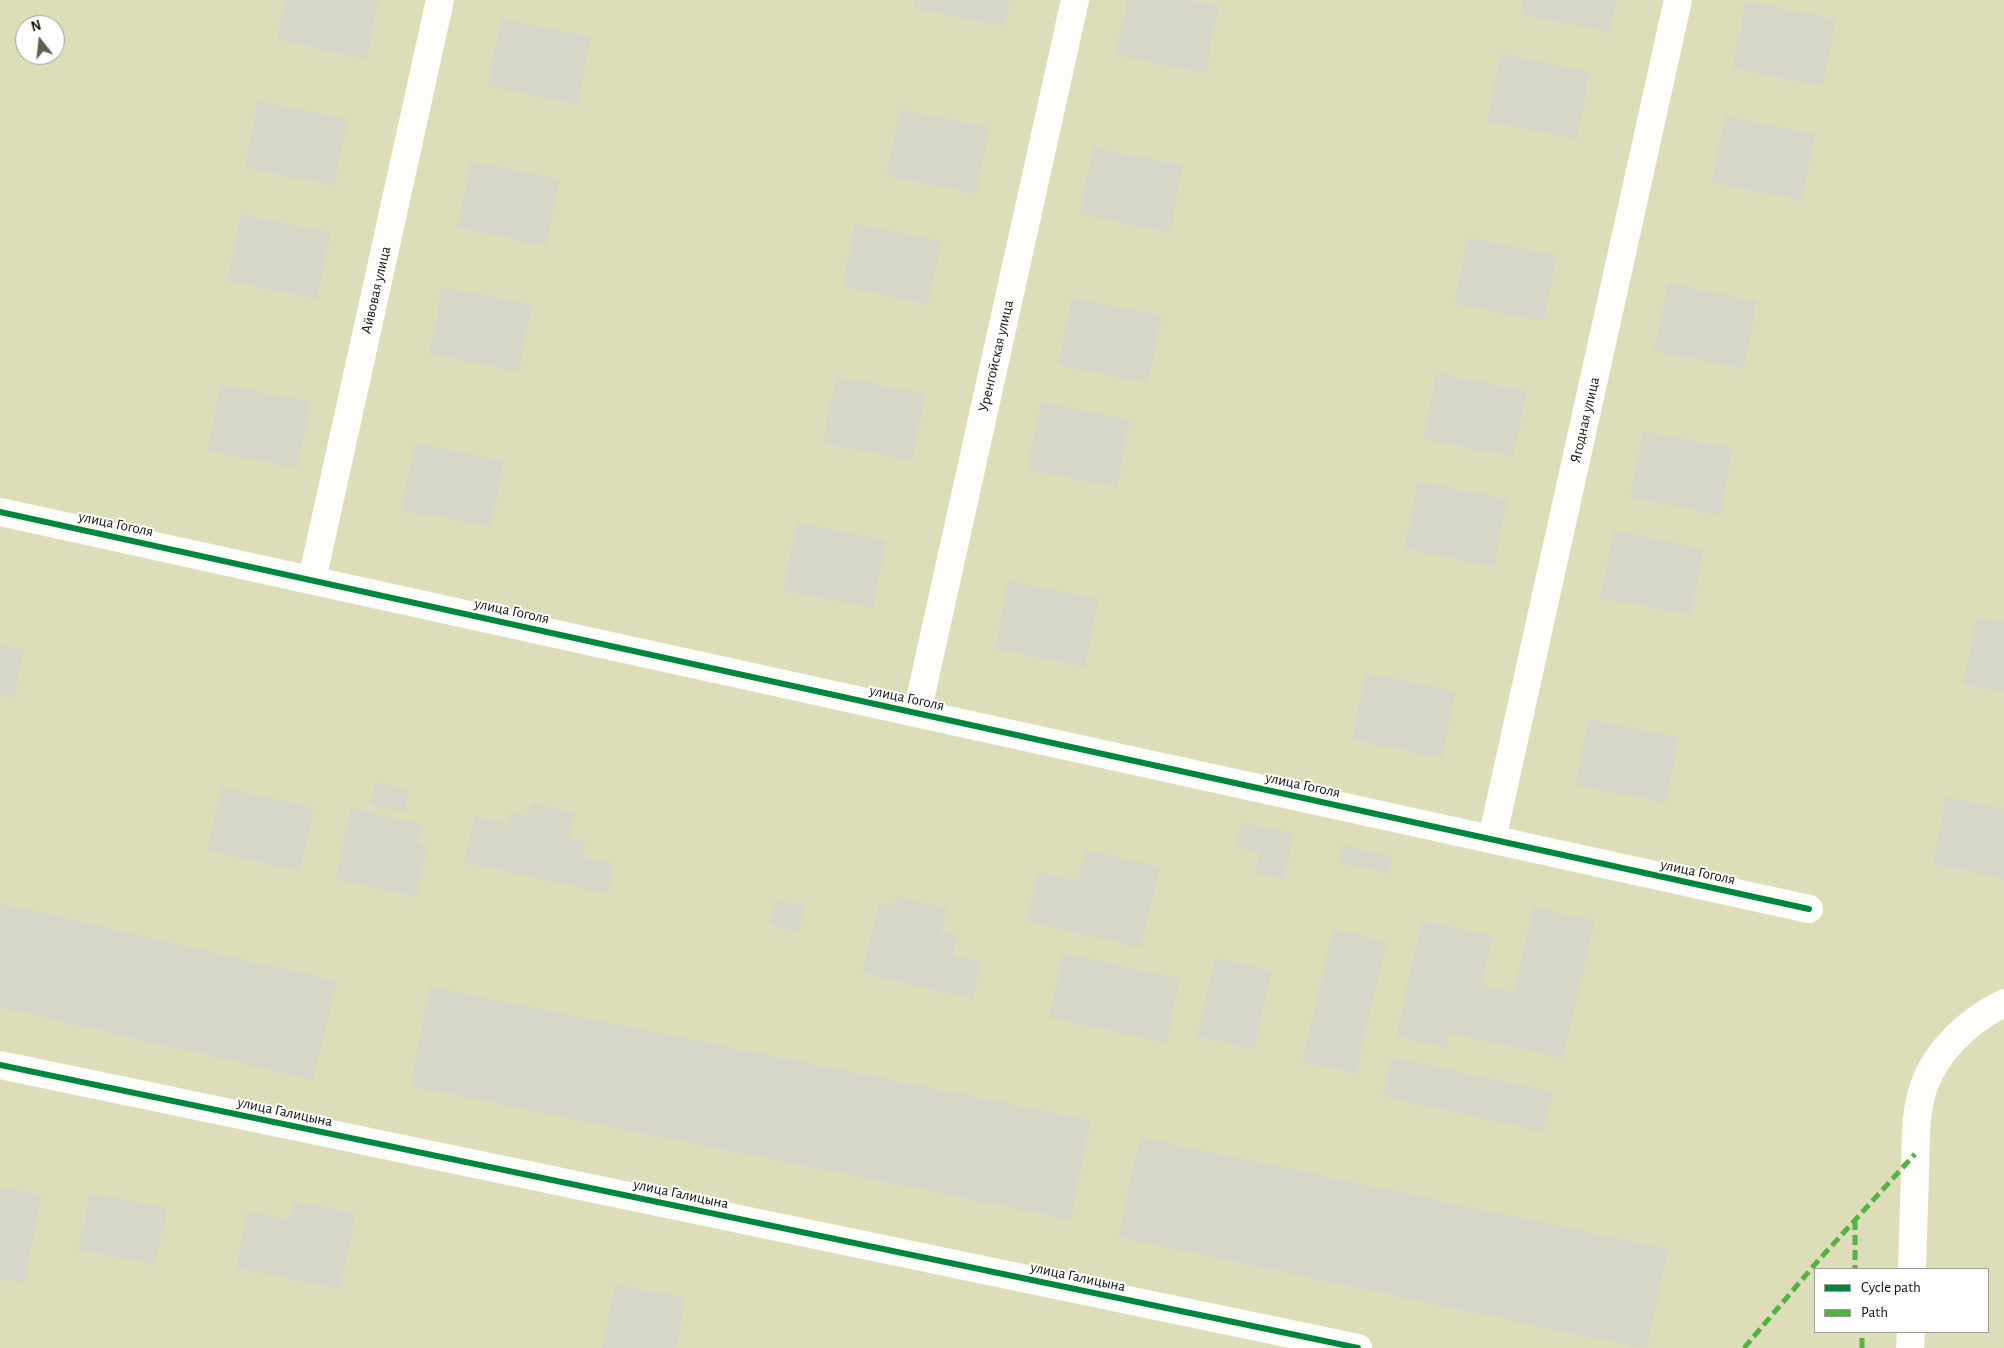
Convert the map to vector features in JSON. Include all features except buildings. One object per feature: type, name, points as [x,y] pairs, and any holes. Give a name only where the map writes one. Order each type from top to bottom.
[{"type":"street","name":"Айвовая улица","points":[[312,580],[440,0]]},
{"type":"street","name":"Уренгойская улица","points":[[917,713],[1076,0]]},
{"type":"street","name":"Ягодная улица","points":[[1492,839],[1678,0]]},
{"type":"street","name":"улица Гоголя","points":[[0,512],[1809,909]]},
{"type":"street","points":[[1912,1268],[1916,1123],[1923,1088],[1936,1061],[1959,1034],[1980,1017],[2004,1004]]},
{"type":"street","name":"улица Галицына","points":[[0,1065],[1358,1348]]},
{"type":"street","points":[[1910,1348],[1911,1333]]},
{"type":"green space","points":[[0,0],[2004,0],[2004,1348],[0,1348]]},
{"type":"marked path","points":[[1744,1348],[1817,1262],[1915,1154]]},
{"type":"marked path","points":[[1855,1220],[1855,1268]]},
{"type":"marked path","points":[[1862,1333],[1862,1348]]},
{"type":"cycle path","points":[[0,512],[1809,909]]},
{"type":"cycle path","points":[[0,1065],[1358,1348]]}]
